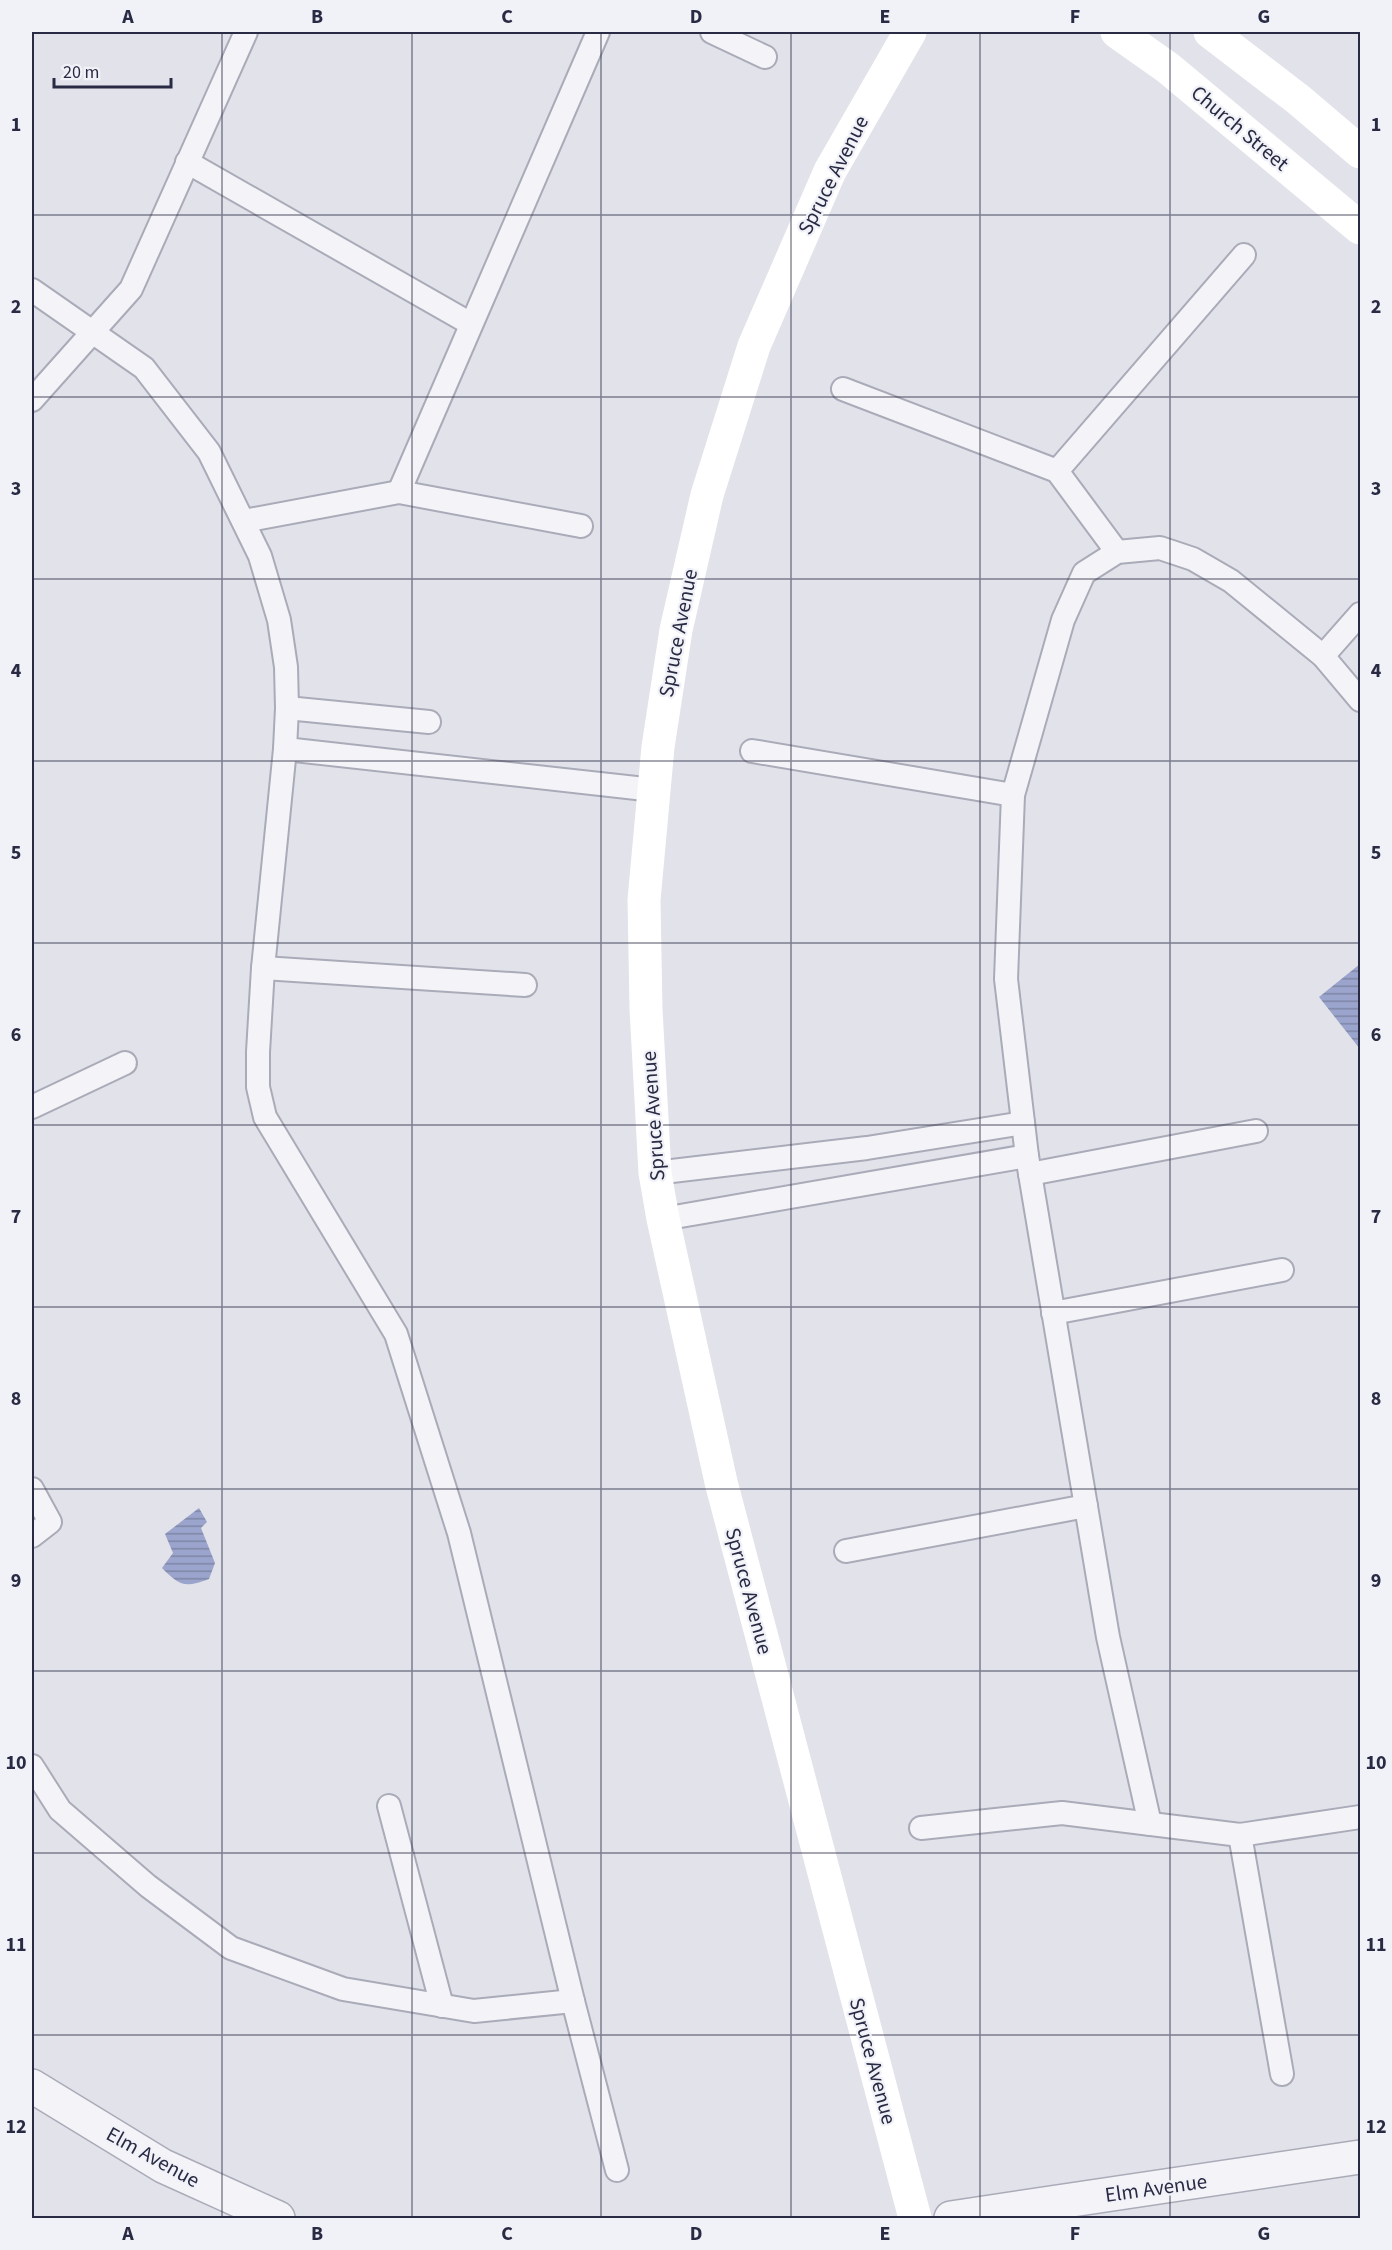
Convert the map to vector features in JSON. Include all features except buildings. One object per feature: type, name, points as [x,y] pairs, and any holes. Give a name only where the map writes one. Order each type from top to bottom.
[{"type":"street","name":"Spruce Avenue","points":[[910,32],[830,171],[754,346],[707,495],[676,630],[658,747],[644,900],[646,1009],[655,1173],[663,1219],[721,1482],[915,2218]]},
{"type":"street","name":"Church Street","points":[[1117,32],[1168,68],[1360,228]]},
{"type":"street","points":[[1210,32],[1299,100],[1360,152]]},
{"type":"street","name":"Elm Avenue","points":[[32,2086],[163,2166],[278,2218]]},
{"type":"street","name":"Elm Avenue","points":[[951,2218],[1360,2157]]},
{"type":"lane","points":[[32,400],[131,289],[243,32]]},
{"type":"lane","points":[[399,492],[598,32]]},
{"type":"lane","points":[[712,32],[765,57]]},
{"type":"lane","points":[[187,162],[471,324]]},
{"type":"lane","points":[[1057,471],[1244,255]]},
{"type":"lane","points":[[32,290],[144,368],[209,452],[260,556],[279,620],[286,667],[287,708],[263,968],[258,1087],[265,1117],[396,1334],[459,1533],[573,2001],[617,2170]]},
{"type":"lane","points":[[843,389],[1057,471],[1117,552]]},
{"type":"lane","points":[[244,521],[399,492],[581,526]]},
{"type":"lane","points":[[1150,1824],[1108,1637],[1023,1123],[1006,979],[1013,795],[1063,620],[1084,573],[1117,552],[1160,548],[1193,559],[1231,581],[1323,656],[1360,700]]},
{"type":"lane","points":[[1323,656],[1360,614]]},
{"type":"lane","points":[[287,708],[429,722]]},
{"type":"lane","points":[[285,748],[654,790]]},
{"type":"lane","points":[[752,751],[1013,795]]},
{"type":"lane","points":[[263,968],[525,985]]},
{"type":"lane","points":[[32,1107],[125,1063]]},
{"type":"lane","points":[[655,1173],[867,1148],[1023,1123]]},
{"type":"lane","points":[[663,1219],[1256,1131]]},
{"type":"lane","points":[[1053,1313],[1282,1270]]},
{"type":"lane","points":[[32,1489],[50,1522],[32,1536]]},
{"type":"lane","points":[[846,1551],[1086,1506]]},
{"type":"lane","points":[[32,1766],[60,1810],[148,1886],[231,1948],[343,1989],[474,2011],[573,2001]]},
{"type":"lane","points":[[389,1806],[442,2006]]},
{"type":"lane","points":[[921,1828],[1062,1813],[1240,1835],[1360,1817]]},
{"type":"lane","points":[[1240,1835],[1282,2074]]},
{"type":"water","points":[[1360,964],[1360,1049],[1319,997]]},
{"type":"water","points":[[199,1508],[207,1522],[201,1528],[215,1563],[209,1579],[194,1584],[183,1584],[173,1579],[162,1568],[173,1553],[165,1534]]}]
